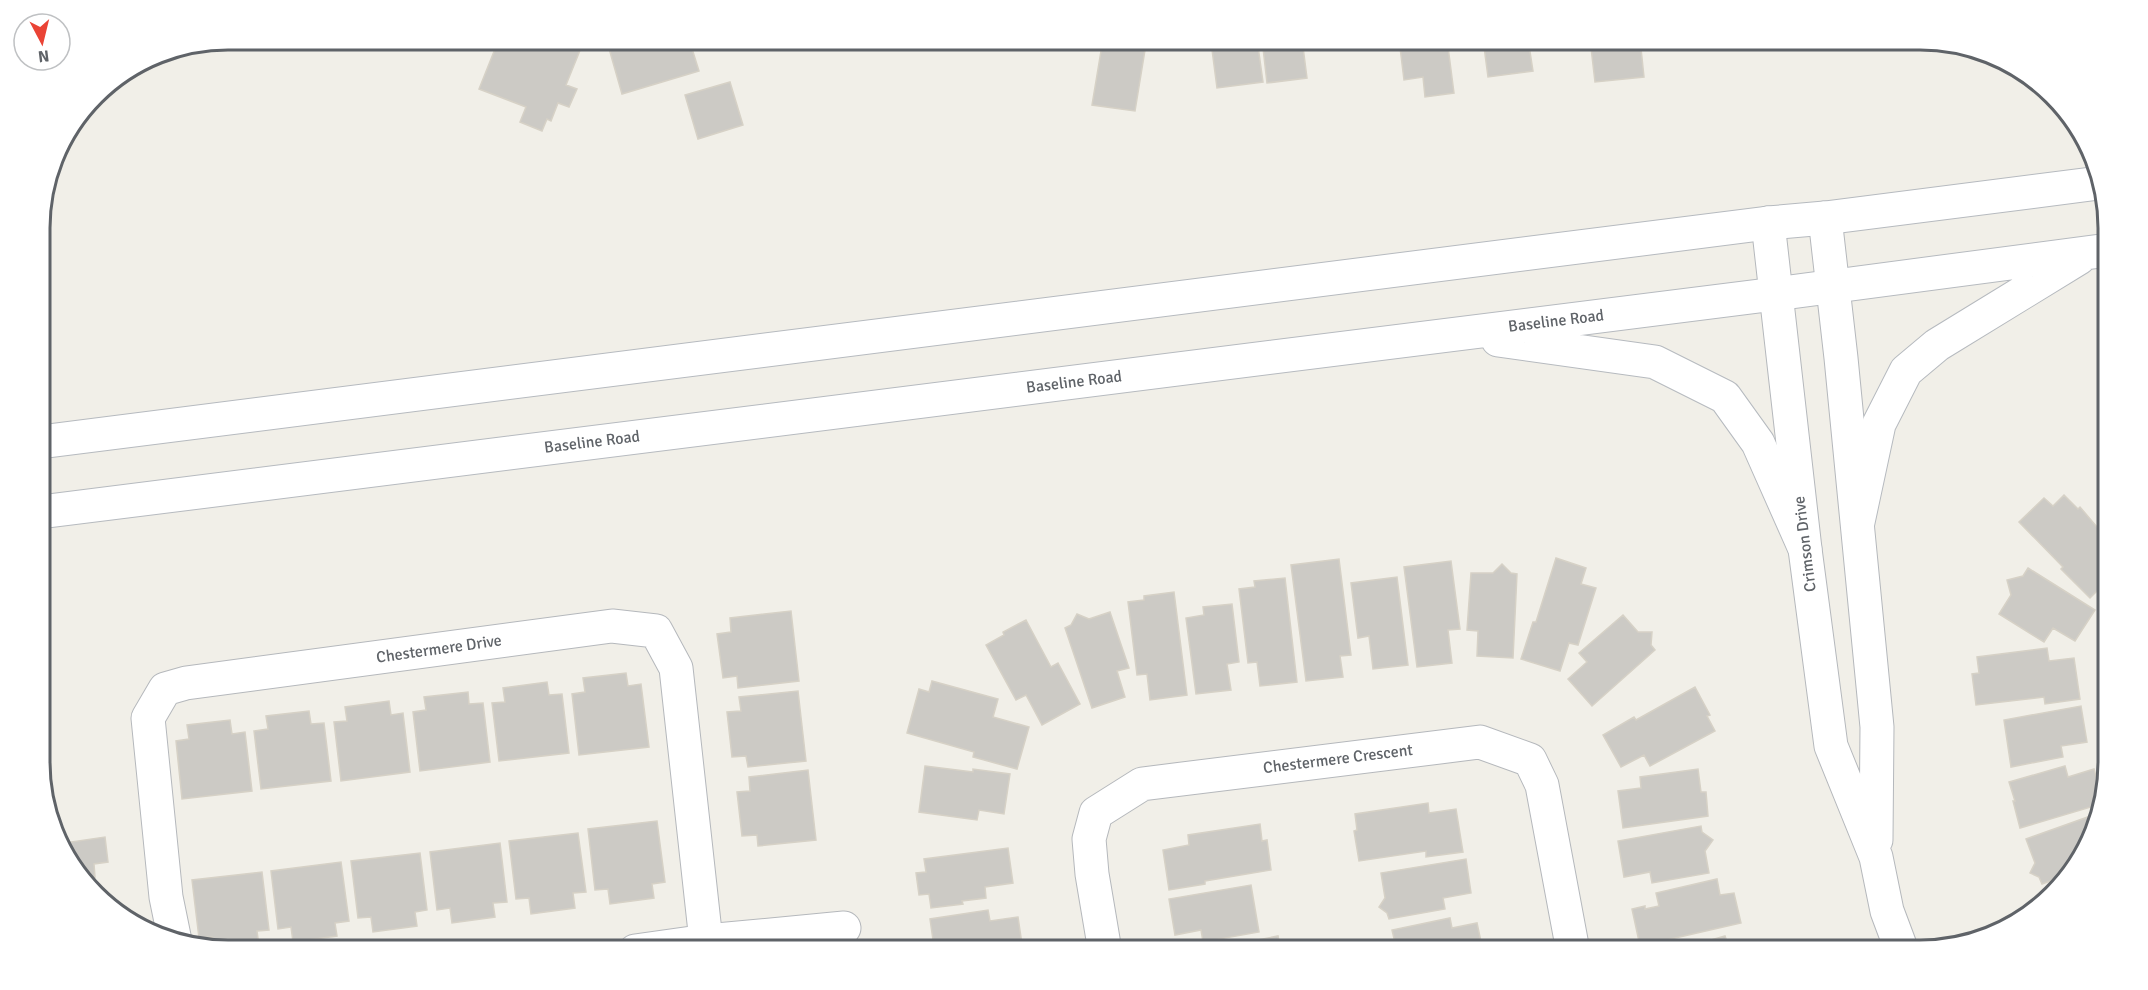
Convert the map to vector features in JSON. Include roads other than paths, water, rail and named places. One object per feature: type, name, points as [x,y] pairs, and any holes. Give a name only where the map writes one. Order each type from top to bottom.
[{"type":"main road","points":[[50,441],[2092,184]]},
{"type":"main road","name":"Crimson Drive","points":[[1825,218],[1858,522],[1877,727],[1876,857]]},
{"type":"main road","name":"Crimson Drive","points":[[1768,223],[1805,549],[1831,746],[1876,857],[1887,911],[1898,940]]},
{"type":"main road","points":[[1858,522],[1878,424],[1906,371],[1937,345],[2098,251]]},
{"type":"main road","name":"Baseline Road","points":[[50,511],[1775,294],[2098,251]]},
{"type":"main road","points":[[1455,334],[1654,362],[1725,397],[1758,443],[1805,549]]},
{"type":"main road","name":"Chestermere Drive","points":[[174,931],[166,897],[148,718],[165,689],[186,683],[612,626],[657,631],[676,668],[706,940]]},
{"type":"main road","name":"Chestermere Crescent","points":[[1103,940],[1092,874],[1089,839],[1096,813],[1142,784],[1480,742],[1530,760],[1542,785],[1571,940]]},
{"type":"main road","points":[[717,940],[844,928]]}]
